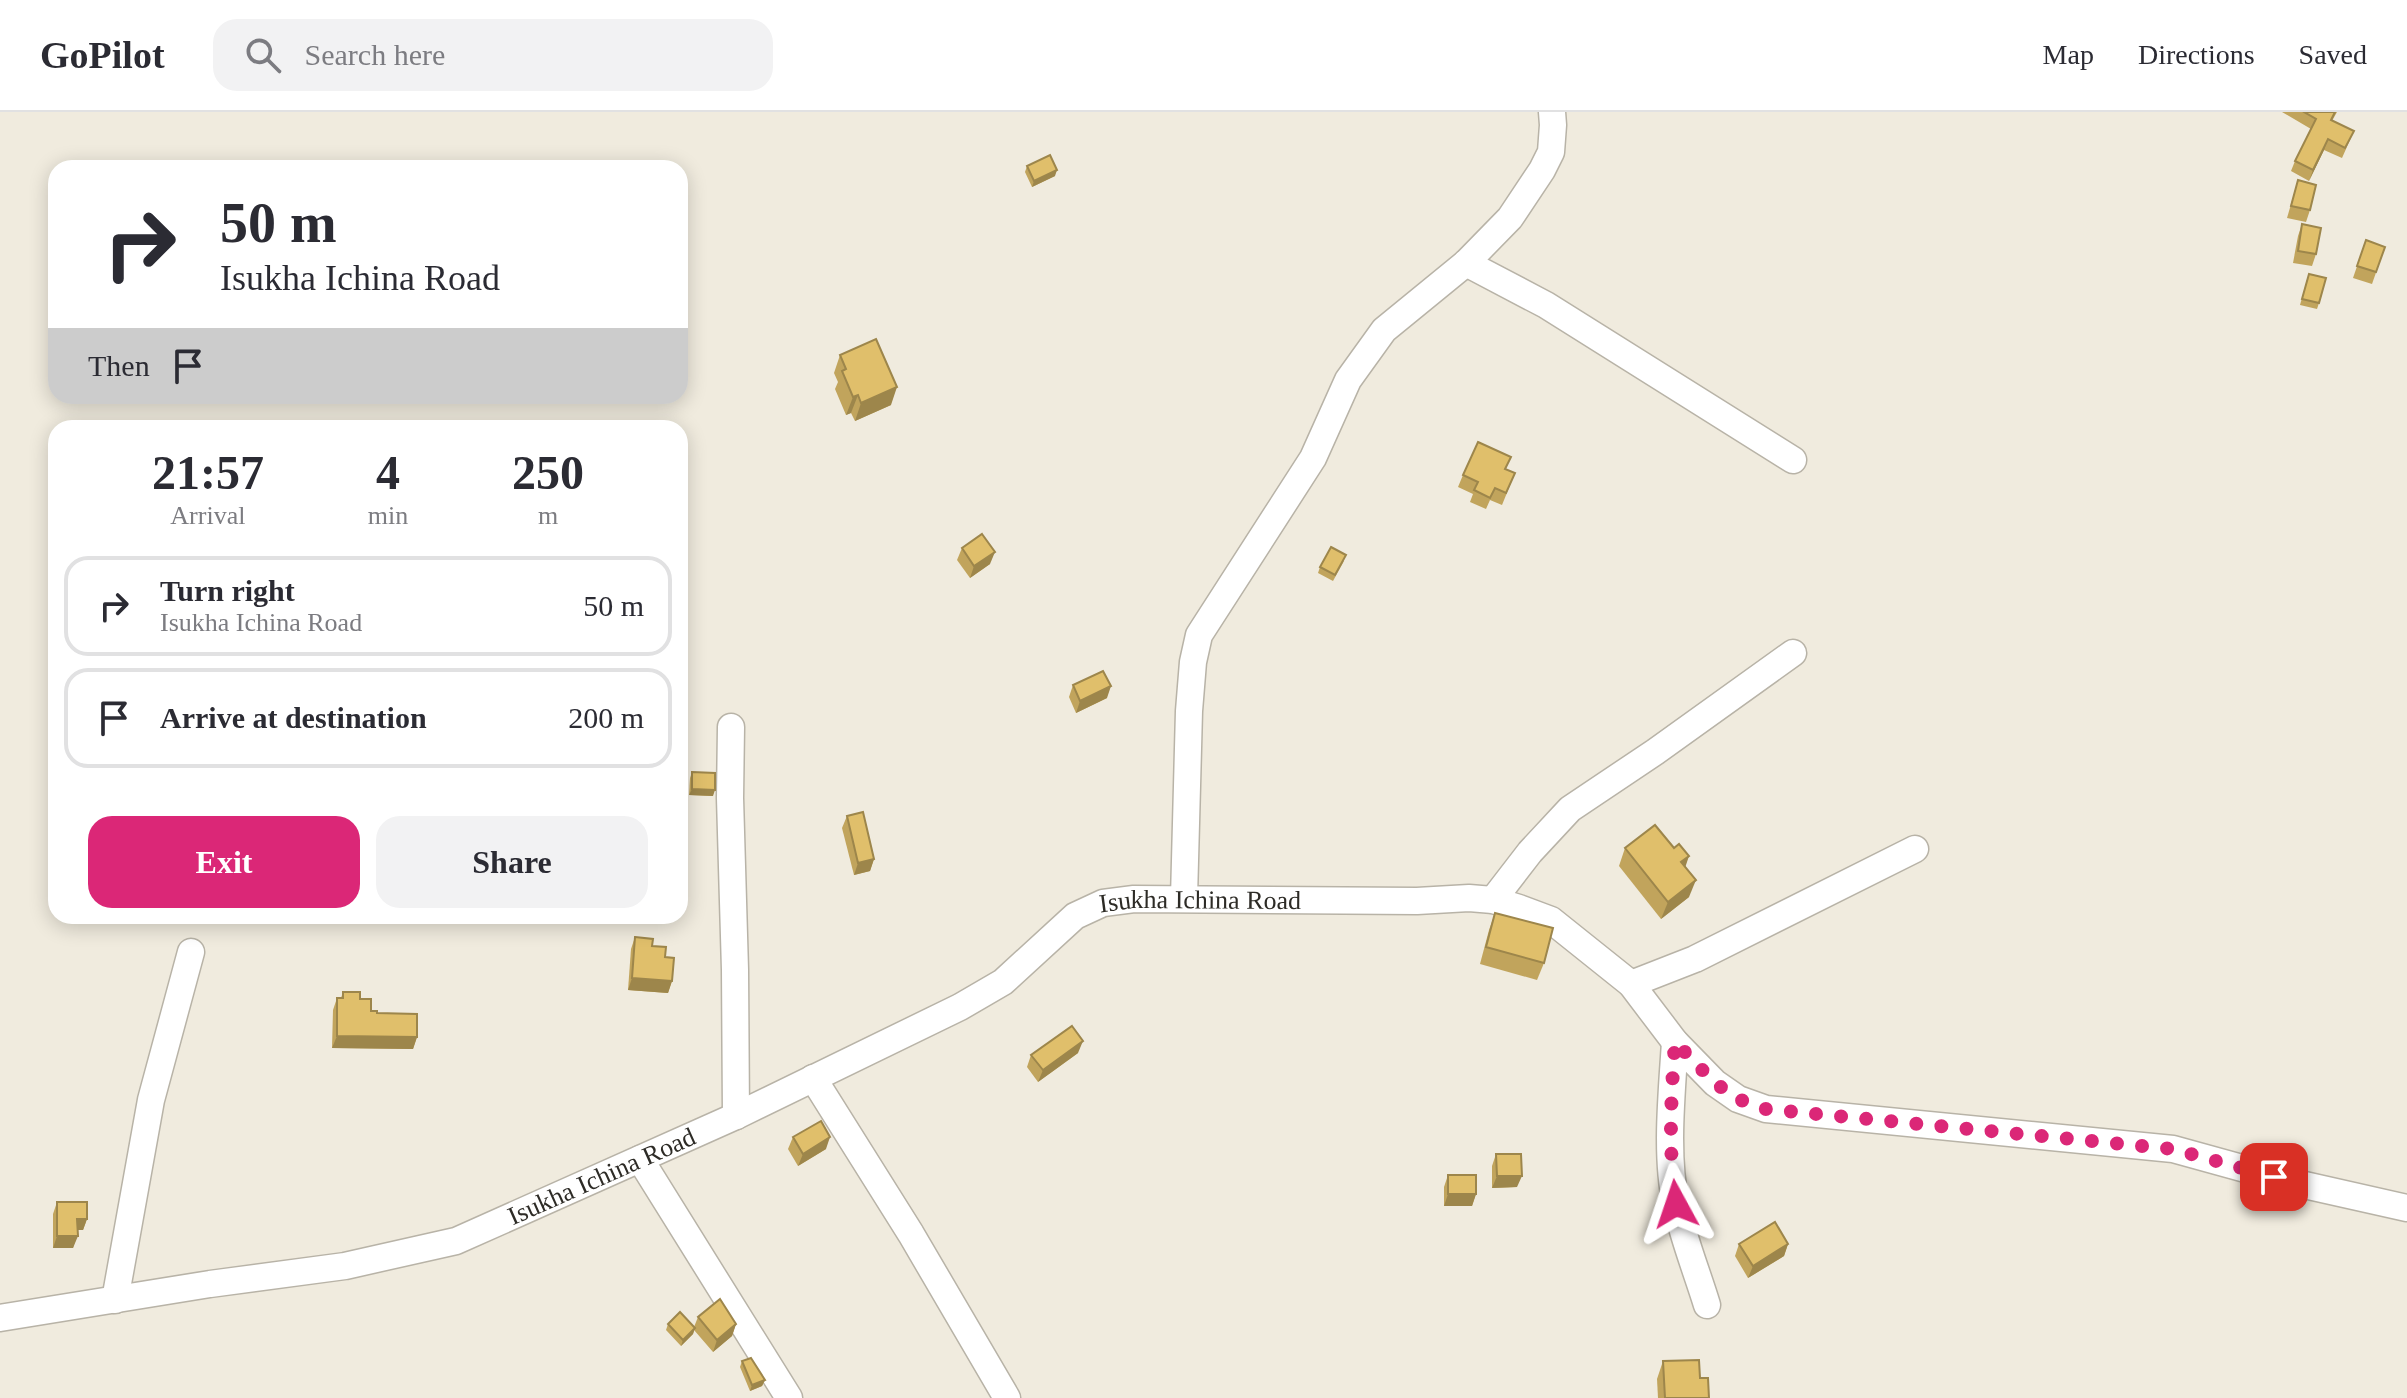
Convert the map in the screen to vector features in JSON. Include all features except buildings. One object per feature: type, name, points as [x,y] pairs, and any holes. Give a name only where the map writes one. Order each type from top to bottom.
[{"type":"street","points":[[1184,898],[1189,711],[1193,662],[1199,635],[1313,458],[1348,380],[1384,330],[1466,263],[1510,218],[1551,152],[1552,112]]},
{"type":"street","points":[[1466,263],[1546,305],[1793,460]]},
{"type":"street","points":[[1493,900],[1530,852],[1570,809],[1793,653]]},
{"type":"street","points":[[731,727],[736,1116]]},
{"type":"street","points":[[1631,984],[1695,959],[1915,849]]},
{"type":"street","name":"Isukha Ichina Road","points":[[0,1318],[345,1266],[456,1241],[736,1116],[960,1007],[1003,982],[1075,916],[1103,903],[1134,899],[1493,900],[1551,920],[1631,984],[1675,1042],[1715,1083],[1738,1099],[1766,1109],[2173,1149],[2300,1184],[2407,1208]]},
{"type":"street","points":[[115,1300],[151,1100],[191,952]]},
{"type":"street","points":[[1675,1042],[1670,1112],[1673,1185],[1707,1305]]},
{"type":"street","points":[[813,1078],[911,1234],[1007,1398]]},
{"type":"street","points":[[640,1159],[789,1398]]},
{"type":"route","points":[[1676,1204],[1670,1112],[1675,1042],[1715,1083],[1738,1099],[1766,1109],[2173,1149],[2274,1177]]}]
